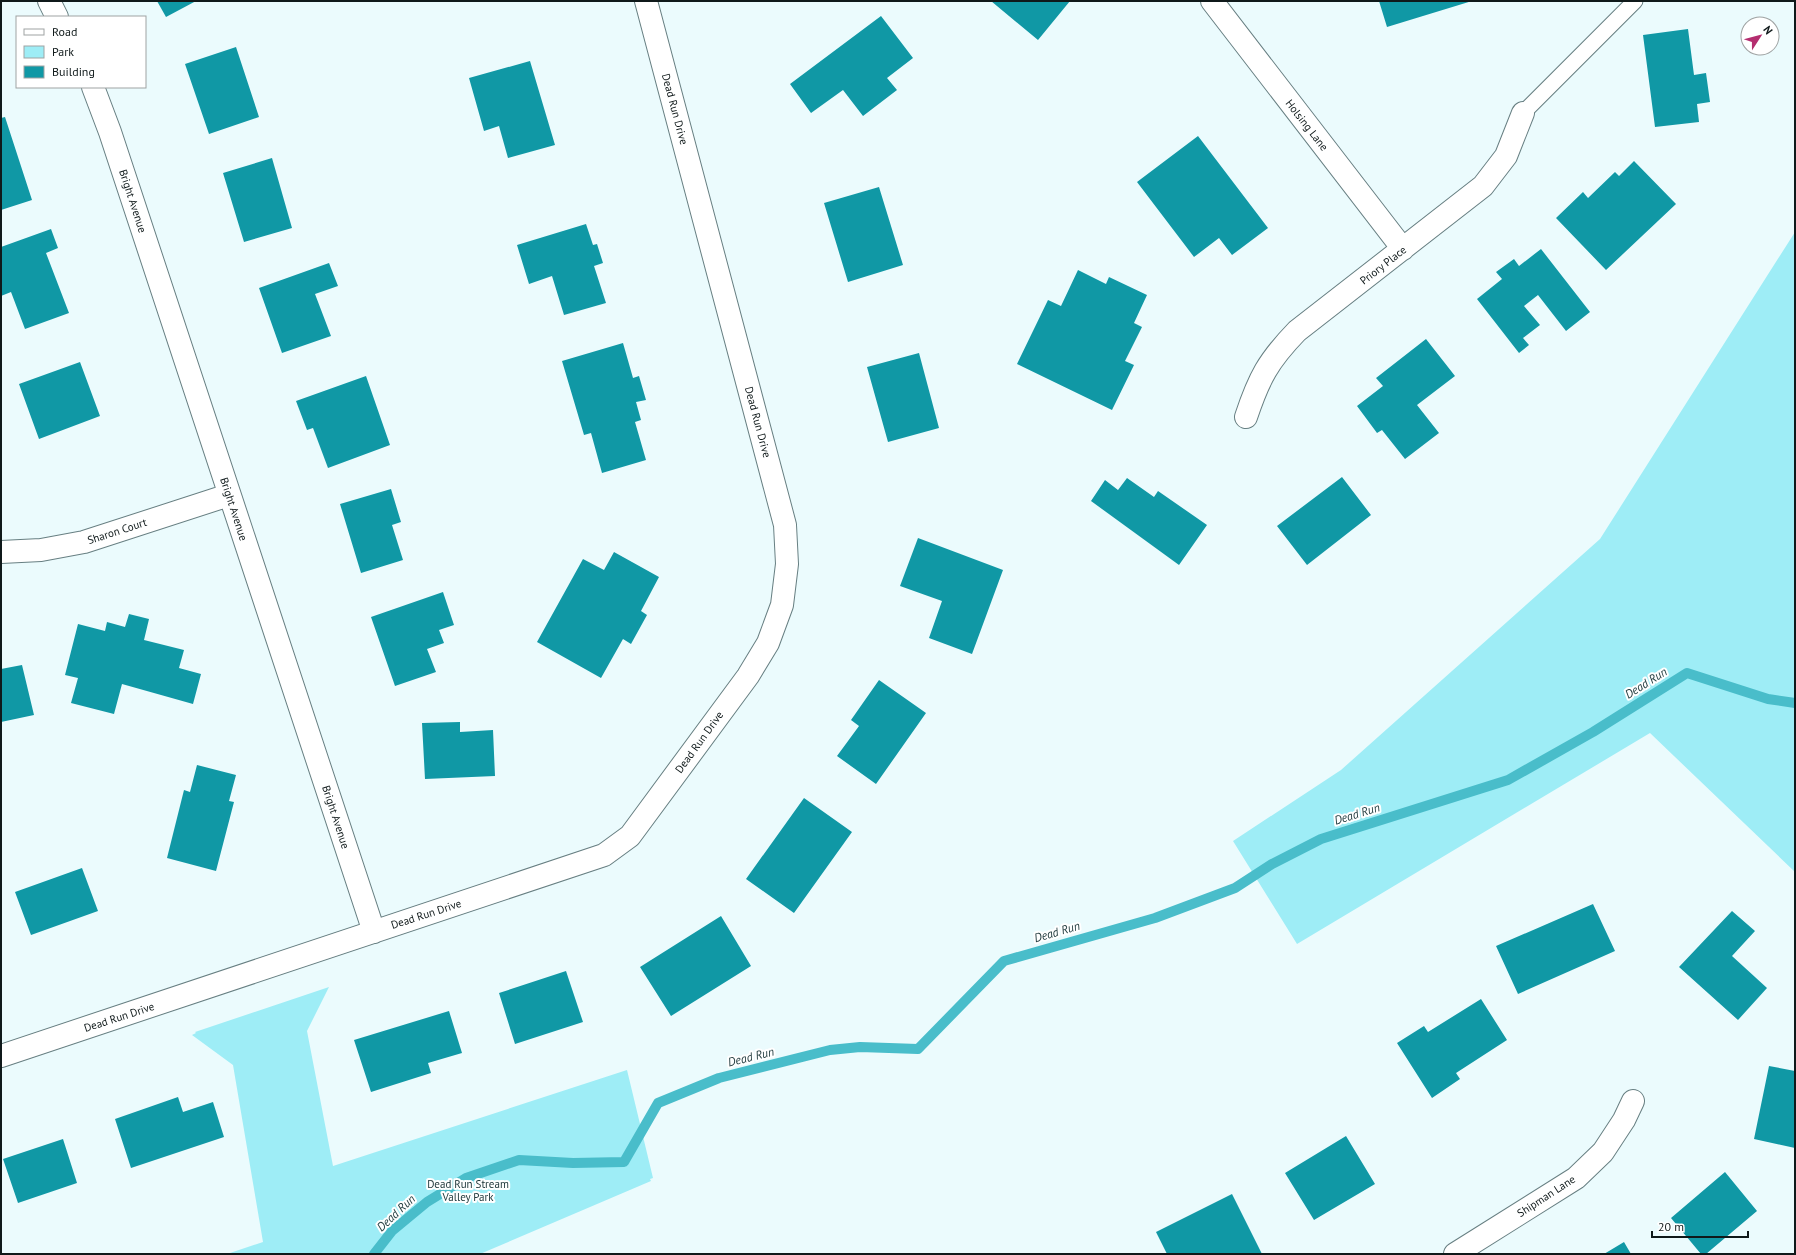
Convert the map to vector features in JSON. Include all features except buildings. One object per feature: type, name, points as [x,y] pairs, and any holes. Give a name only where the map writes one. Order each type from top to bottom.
[{"type":"street","points":[[49,1],[57,16]]},
{"type":"street","name":"Holsing Lane","points":[[1212,1],[1403,250]]},
{"type":"street","name":"Dead Run Drive","points":[[1,1056],[604,855],[630,836],[748,676],[768,643],[782,604],[787,564],[785,525],[652,2]]},
{"type":"street","name":"Bright Avenue","points":[[93,88],[110,132],[374,932]]},
{"type":"street","name":"Priory Place","points":[[1246,417],[1258,383],[1276,353],[1297,332],[1483,186],[1506,156],[1523,113]]},
{"type":"street","name":"Sharon Court","points":[[1,552],[41,550],[84,542],[229,495]]},
{"type":"street","name":"Shipman Lane","points":[[1456,1254],[1576,1178],[1603,1152],[1624,1120],[1633,1101]]},
{"type":"lane","points":[[1523,113],[1635,1]]},
{"type":"green space","points":[[1795,232],[1795,872],[1650,733],[1297,944],[1233,841],[1341,770],[1600,539]]},
{"type":"green space","name":"Dead Run Stream Valley Park","points":[[329,987],[307,1031],[333,1166],[627,1070],[653,1178],[650,1179],[651,1181],[480,1254],[227,1254],[263,1242],[233,1065],[192,1035],[196,1033],[195,1032]]},
{"type":"waterway","name":"Dead Run","points":[[374,1254],[392,1231],[427,1202],[466,1178],[519,1160],[573,1163],[624,1162],[658,1103],[719,1078],[830,1050],[860,1047],[918,1049],[1004,961],[1155,918],[1235,888],[1272,864],[1321,839],[1508,780],[1593,732],[1687,673],[1768,699],[1795,703]]}]
